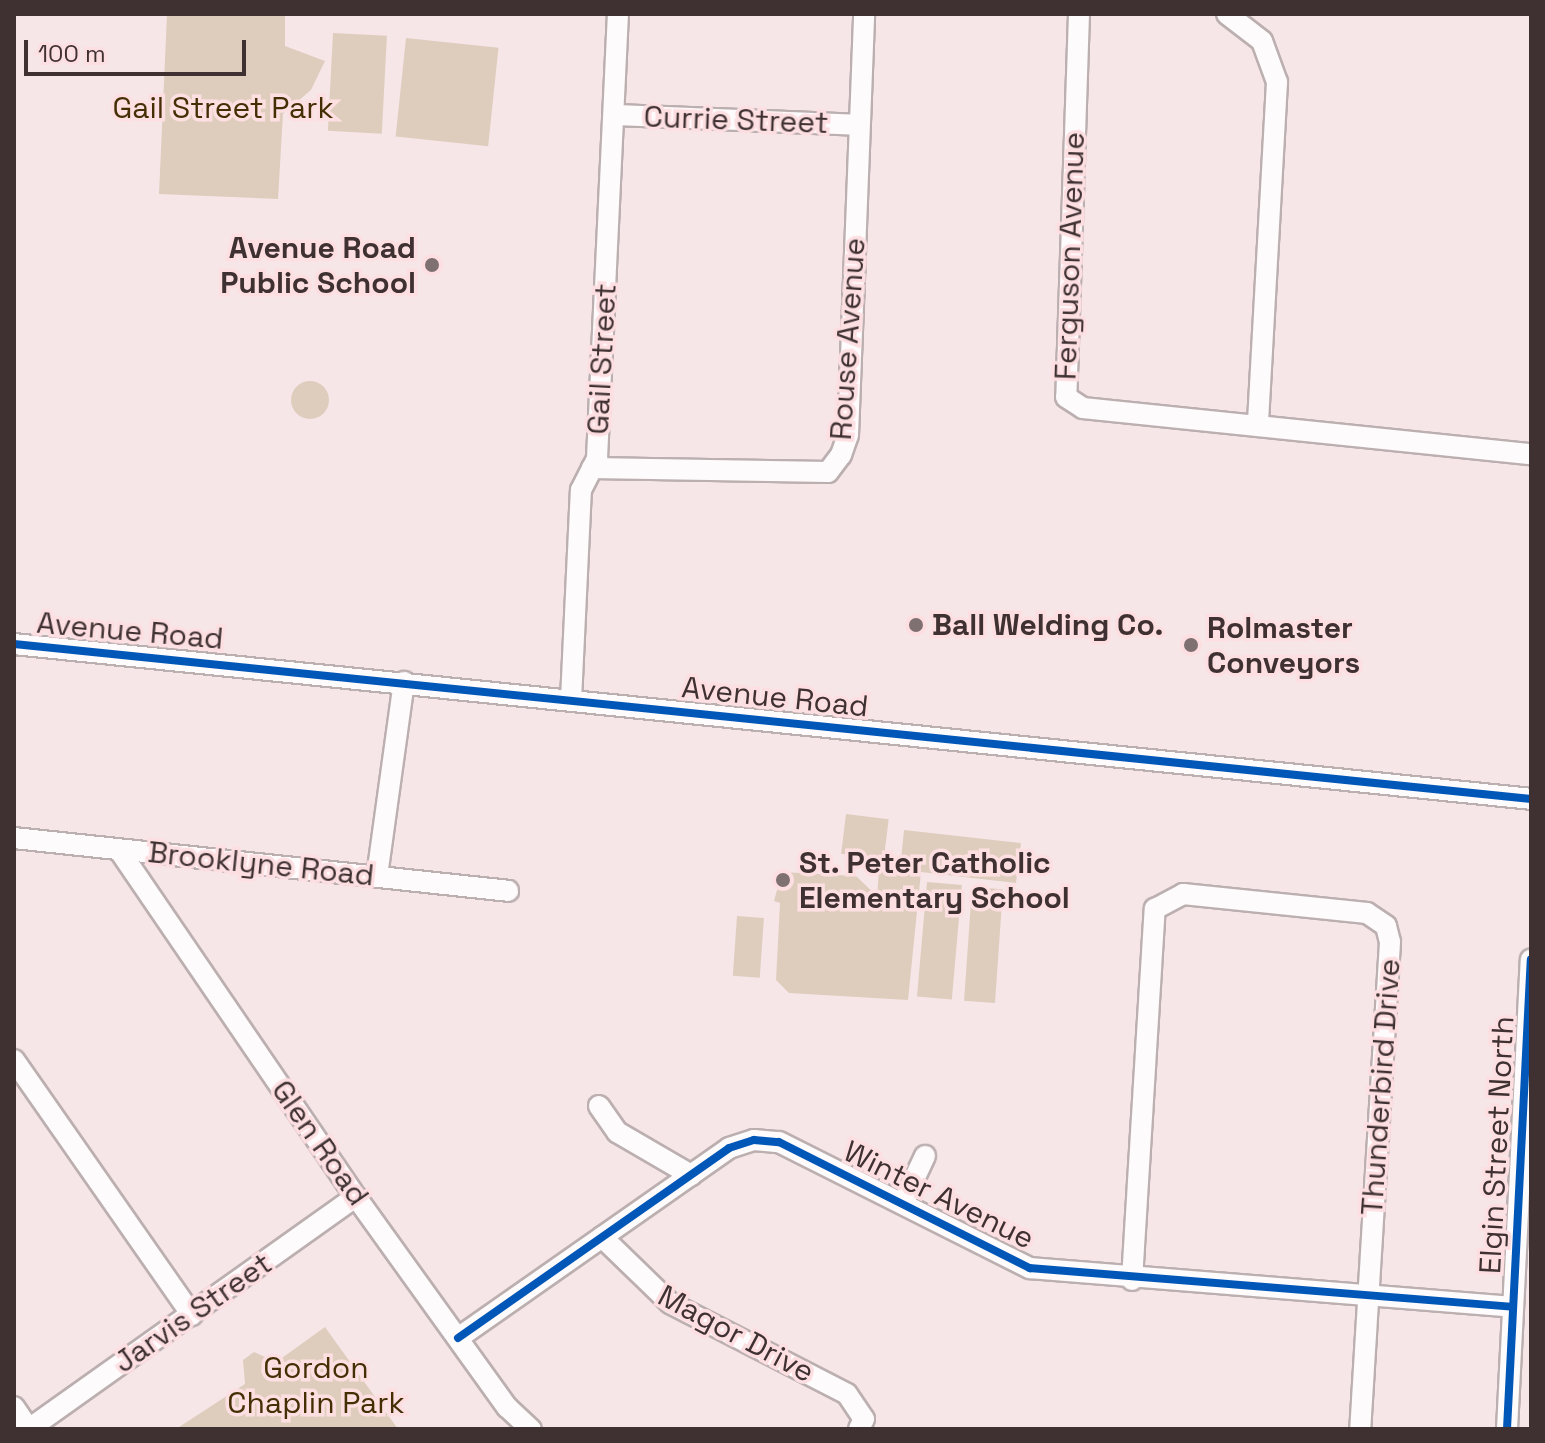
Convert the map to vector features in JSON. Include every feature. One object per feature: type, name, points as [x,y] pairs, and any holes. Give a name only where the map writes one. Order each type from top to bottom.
[{"type":"street","name":"Gail Street","points":[[571,700],[581,490],[592,468],[618,14]]},
{"type":"street","name":"Rouse Avenue","points":[[592,468],[828,472],[848,435],[864,14]]},
{"type":"street","name":"Ferguson Avenue","points":[[1079,14],[1066,397],[1083,408],[1258,423],[1531,454]]},
{"type":"street","points":[[1227,14],[1262,41],[1277,82],[1258,423]]},
{"type":"street","name":"Currie Street","points":[[614,115],[859,125]]},
{"type":"street","name":"Avenue Road","points":[[14,644],[1531,799]]},
{"type":"street","points":[[377,876],[404,682]]},
{"type":"street","name":"Brooklyne Road","points":[[14,838],[508,891]]},
{"type":"street","name":"Glen Road","points":[[119,850],[356,1197],[458,1338],[531,1429]]},
{"type":"street","name":"Thunderbird Drive","points":[[1132,1280],[1153,923],[1167,897],[1183,894],[1367,913],[1386,926],[1360,1429]]},
{"type":"street","name":"Elgin Street North","points":[[1507,1429],[1531,960]]},
{"type":"street","points":[[14,1060],[192,1315]]},
{"type":"street","points":[[599,1106],[617,1132],[691,1175]]},
{"type":"street","name":"Winter Avenue","points":[[458,1338],[729,1148],[779,1142],[1030,1268],[1132,1280],[1512,1307]]},
{"type":"street","points":[[903,1203],[925,1156]]},
{"type":"street","name":"Jarvis Street","points":[[29,1429],[356,1197]]},
{"type":"street","name":"Magor Drive","points":[[602,1237],[670,1303],[847,1394],[864,1419],[859,1429]]},
{"type":"street","points":[[14,1407],[29,1429]]},
{"type":"green space","name":"Gail Street Park","points":[[167,14],[285,14],[285,46],[325,61],[311,90],[283,114],[278,199],[159,194]]},
{"type":"green space","points":[[333,33],[387,36],[382,134],[328,131]]},
{"type":"green space","points":[[406,38],[498,48],[488,146],[396,136]]},
{"type":"green space","points":[[310,381],[323,387],[329,400],[323,413],[310,419],[297,413],[291,400],[297,387]]},
{"type":"green space","points":[[846,814],[889,819],[884,859],[841,854]]},
{"type":"green space","points":[[904,830],[1021,843],[1016,883],[921,872],[908,1000],[789,993],[776,980],[780,903],[774,901],[782,872],[856,876],[877,896],[879,870],[916,872],[900,870]]},
{"type":"green space","points":[[927,882],[962,885],[952,1000],[917,997]]},
{"type":"green space","points":[[972,887],[1003,889],[995,1003],[964,1001]]},
{"type":"green space","points":[[737,916],[764,918],[760,978],[733,976]]},
{"type":"green space","name":"Gordon Chaplin Park","points":[[325,1327],[398,1429],[176,1429],[245,1384],[243,1360],[254,1352],[265,1357],[261,1373]]},
{"type":"cycle path","points":[[14,644],[1531,799]]},
{"type":"cycle path","points":[[1507,1429],[1531,960]]},
{"type":"cycle path","points":[[458,1338],[729,1148],[754,1140],[779,1142],[1030,1268],[1512,1307]]},
{"type":"place","name":"Avenue Road Public School","points":[[432,265]]},
{"type":"place","name":"Ball Welding Co.","points":[[916,625]]},
{"type":"place","name":"Rolmaster Conveyors","points":[[1191,645]]},
{"type":"place","name":"St. Peter Catholic Elementary School","points":[[783,880]]}]
